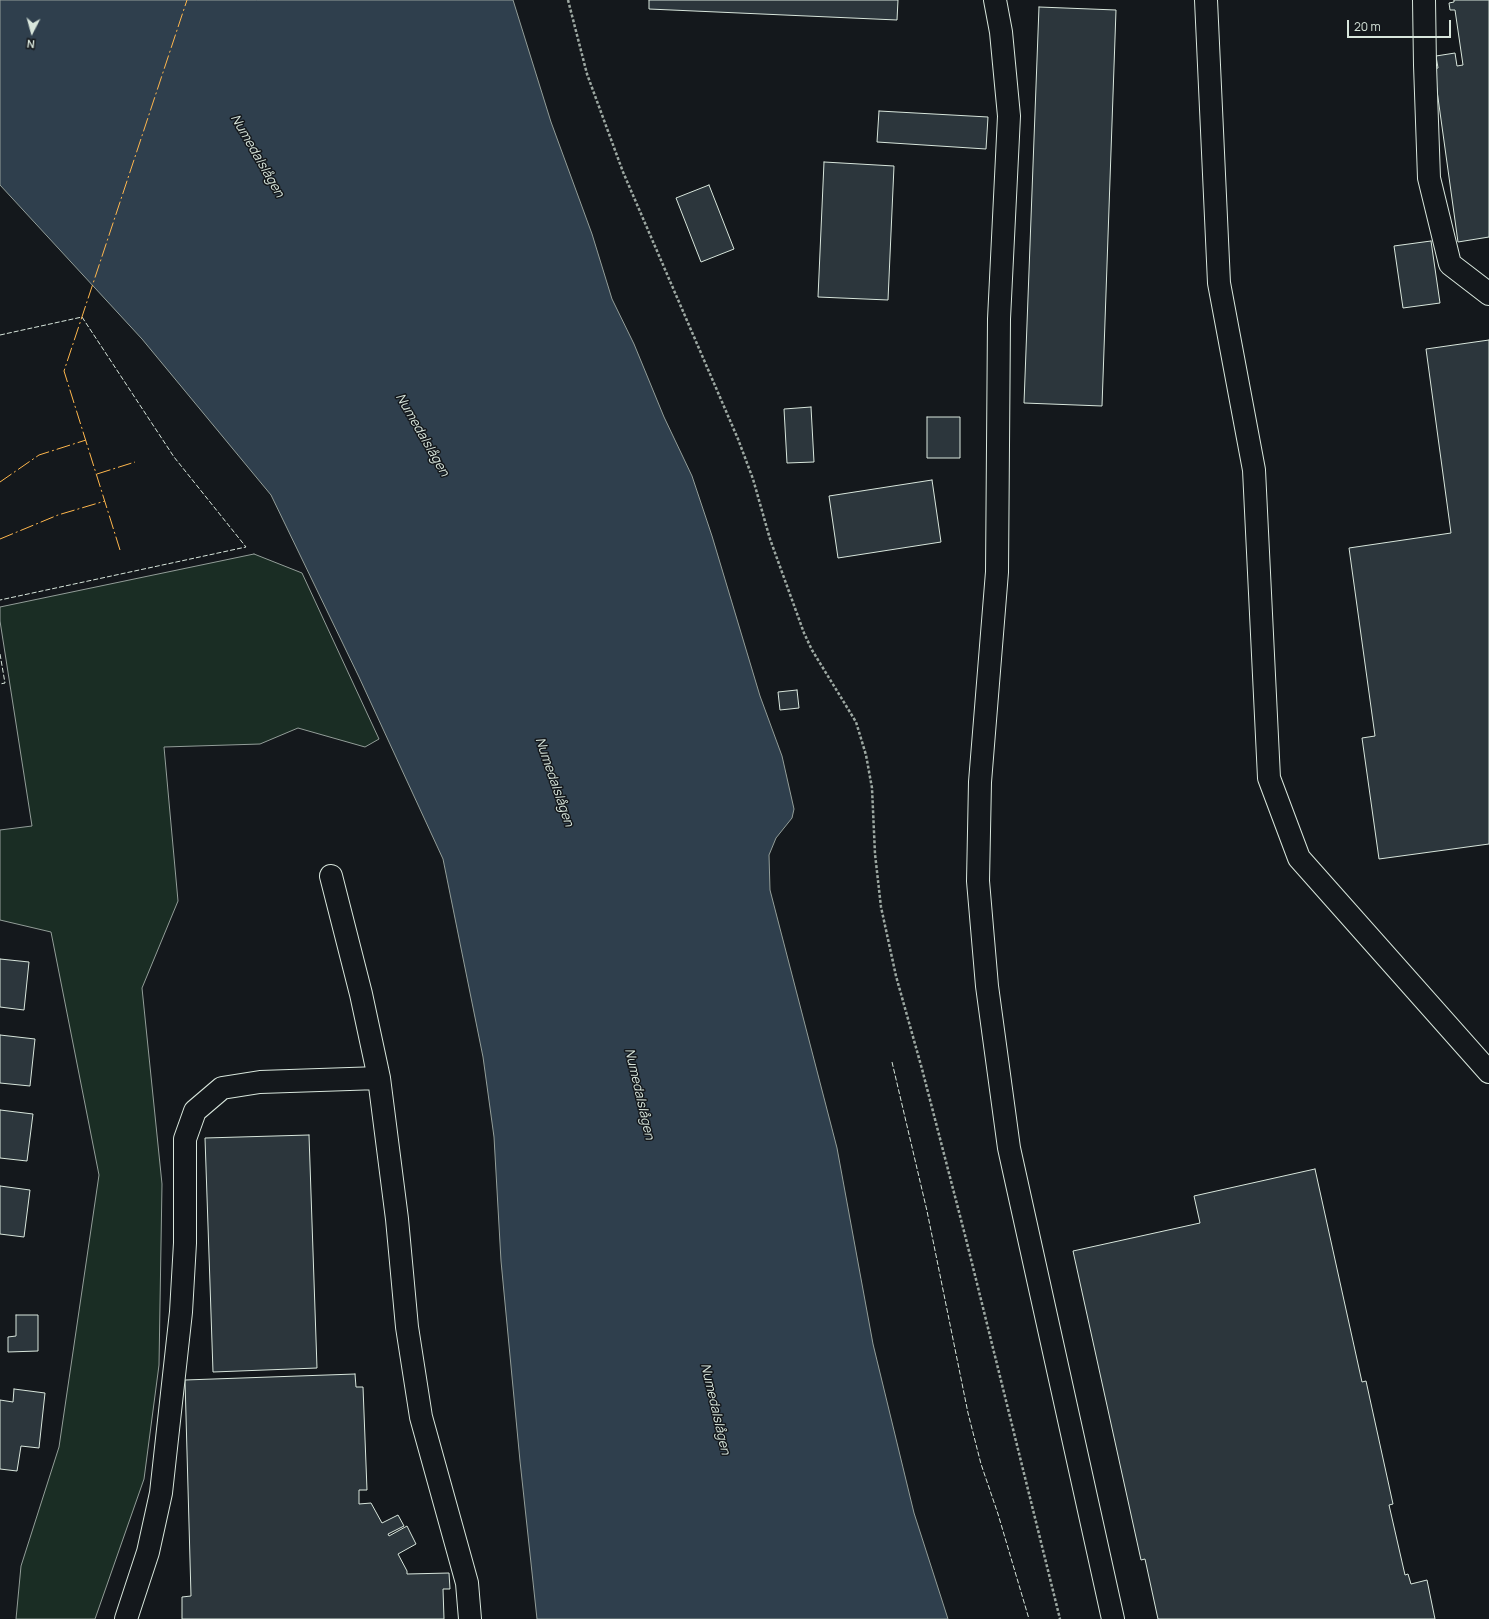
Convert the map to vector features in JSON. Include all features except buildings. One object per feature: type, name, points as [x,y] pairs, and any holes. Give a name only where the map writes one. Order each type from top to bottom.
[{"type":"lane","points":[[995,0],[1001,32],[1009,116],[999,319],[997,572],[980,782],[978,882],[987,986],[1009,1148],[1113,1619]]},
{"type":"lane","points":[[1206,0],[1219,283],[1254,470],[1269,778],[1299,858],[1489,1072]]},
{"type":"lane","points":[[1424,0],[1429,178],[1450,264],[1489,294]]},
{"type":"lane","points":[[331,876],[361,994],[379,1078],[397,1219],[407,1327],[421,1417],[467,1584],[470,1619]]},
{"type":"lane","points":[[126,1619],[148,1552],[161,1493],[181,1312],[185,1242],[185,1138],[195,1110],[222,1088],[260,1082],[379,1078]]},
{"type":"path","points":[[568,0],[587,74],[623,172],[738,439],[753,479],[770,539],[804,633],[812,650],[856,722],[866,755],[872,788],[881,907],[896,976],[922,1069],[966,1239],[1060,1619]]},
{"type":"green space","points":[[254,554],[302,573],[379,739],[365,747],[298,728],[260,744],[164,747],[178,901],[142,988],[162,1184],[159,1365],[144,1479],[95,1619],[16,1619],[21,1566],[59,1447],[99,1175],[51,932],[0,920],[0,830],[32,826],[0,621],[0,607]]},
{"type":"water","name":"Numedalslågen","points":[[0,0],[513,0],[551,122],[592,234],[612,299],[634,344],[664,417],[692,476],[712,536],[760,696],[782,756],[794,809],[792,818],[776,838],[769,855],[770,890],[837,1148],[873,1344],[914,1513],[948,1619],[537,1619],[501,1261],[494,1137],[483,1057],[443,859],[359,677],[271,495],[142,339],[0,185]]},
{"type":"fence","points":[[0,335],[82,317],[174,457],[246,547],[0,600]]},
{"type":"fence","points":[[0,654],[5,683],[0,684]]},
{"type":"fence","points":[[892,1062],[927,1211],[968,1413],[981,1464],[998,1514],[1029,1619]]},
{"type":"power","points":[[120,550],[64,371],[187,0]]},
{"type":"power","points":[[0,482],[39,455],[86,440]]},
{"type":"power","points":[[97,474],[135,462]]},
{"type":"power","points":[[0,539],[58,515],[105,501]]}]
